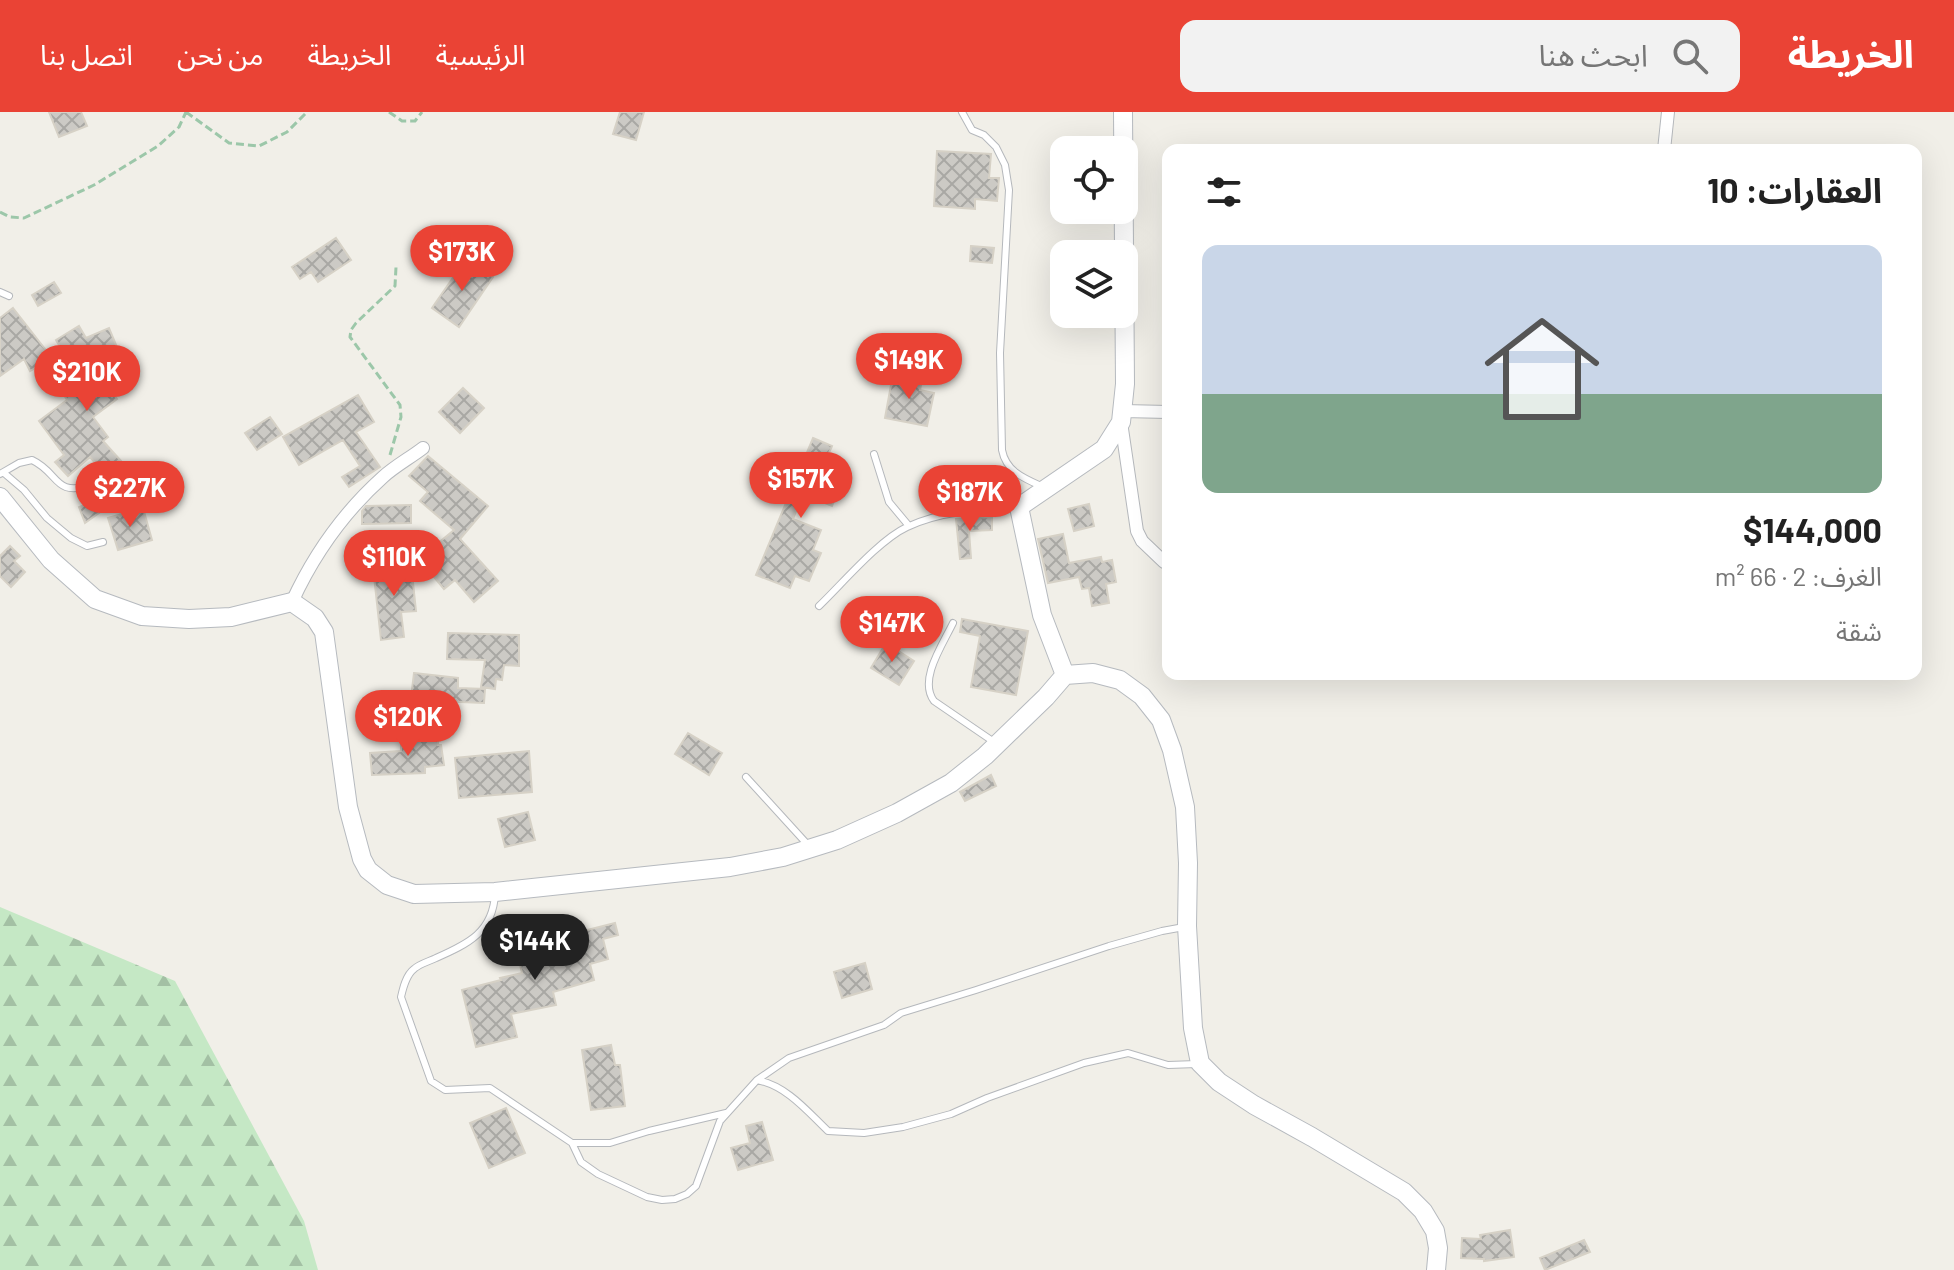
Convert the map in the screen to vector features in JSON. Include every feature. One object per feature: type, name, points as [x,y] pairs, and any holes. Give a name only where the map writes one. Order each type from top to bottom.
[{"type":"street","points":[[1065,675],[1042,615],[1019,507],[1104,449],[1122,416],[1125,401],[1123,112]]},
{"type":"street","points":[[1665,144],[1668,112]]},
{"type":"street","points":[[1122,416],[1162,413]]},
{"type":"street","points":[[1122,416],[1137,531],[1142,541],[1162,560]]},
{"type":"street","points":[[292,602],[307,570],[349,509],[385,475],[423,448]]},
{"type":"street","points":[[0,497],[51,560],[95,599],[142,616],[189,619],[231,617],[292,602],[315,618],[324,632],[348,807],[362,859],[368,870],[387,885],[414,894],[495,892],[730,867],[783,857],[837,840],[897,813],[951,783],[985,756],[1065,675],[1093,673],[1120,680],[1142,696],[1161,720],[1172,750],[1185,807],[1187,926],[1193,1028],[1200,1063],[1219,1082],[1254,1105],[1404,1192],[1423,1211],[1435,1231],[1438,1248],[1436,1270]]},
{"type":"lane","points":[[962,112],[972,130],[984,135],[996,147],[1005,165],[1009,190],[1000,353],[1003,458],[1013,471],[1046,489]]},
{"type":"lane","points":[[0,292],[9,296]]},
{"type":"lane","points":[[874,454],[889,502],[909,526]]},
{"type":"lane","points":[[91,485],[75,490],[65,488],[41,464],[32,460],[19,463],[2,473],[24,490],[47,518],[71,538],[87,546],[103,542]]},
{"type":"lane","points":[[819,606],[886,540],[909,526],[965,511],[1019,507]]},
{"type":"lane","points":[[953,623],[929,676],[928,694],[997,744]]},
{"type":"lane","points":[[746,777],[811,848]]},
{"type":"lane","points":[[495,892],[494,909],[483,932],[414,969],[404,985],[401,997],[431,1081],[445,1090],[490,1088],[572,1143],[581,1162],[598,1174],[647,1197],[662,1200],[675,1199],[696,1186],[716,1129],[726,1113],[757,1080],[789,1058],[884,1025],[901,1013],[1109,946],[1187,926]]},
{"type":"lane","points":[[757,1080],[774,1085],[789,1095],[828,1131],[864,1133],[903,1127],[951,1114],[1040,1078],[1084,1063],[1128,1053],[1168,1065],[1200,1063]]},
{"type":"lane","points":[[572,1143],[610,1143],[726,1113]]},
{"type":"path","points":[[0,212],[10,217],[24,218],[94,185],[158,146],[179,127],[186,112],[229,143],[259,146],[287,132],[307,112]]},
{"type":"path","points":[[389,112],[402,121],[415,121],[422,112]]},
{"type":"path","points":[[385,475],[401,417],[400,405],[350,337],[356,323],[395,286],[396,267]]},
{"type":"green space","points":[[0,907],[175,981],[304,1221],[318,1270],[0,1270]]},
{"type":"building","points":[[49,112],[81,112],[87,126],[59,137]]},
{"type":"building","points":[[620,112],[644,112],[636,140],[613,134]]},
{"type":"building","points":[[937,151],[991,154],[989,178],[999,178],[997,201],[975,199],[975,209],[934,206]]},
{"type":"building","points":[[336,238],[351,260],[318,282],[311,272],[300,279],[292,267]]},
{"type":"building","points":[[971,246],[994,248],[992,263],[970,261]]},
{"type":"building","points":[[466,259],[493,277],[459,327],[432,308]]},
{"type":"building","points":[[54,282],[61,293],[38,306],[32,295]]},
{"type":"building","points":[[13,308],[52,358],[30,371],[24,359],[0,376],[0,318]]},
{"type":"building","points":[[79,326],[86,338],[109,328],[124,364],[99,375],[117,399],[93,417],[108,437],[103,441],[138,485],[85,523],[79,507],[115,494],[103,477],[106,475],[90,457],[68,476],[55,462],[64,455],[39,421],[67,400],[53,376],[71,365],[56,340]]},
{"type":"building","points":[[893,374],[922,380],[920,390],[934,393],[927,426],[885,418]]},
{"type":"building","points":[[463,388],[484,408],[460,433],[439,412]]},
{"type":"building","points":[[358,395],[374,422],[356,432],[380,467],[349,487],[342,477],[360,466],[343,440],[299,465],[283,437]]},
{"type":"building","points":[[270,417],[282,434],[257,450],[245,433]]},
{"type":"building","points":[[813,438],[832,446],[826,460],[845,467],[832,506],[803,494],[793,519],[821,530],[813,550],[821,553],[809,581],[795,576],[790,588],[756,575]]},
{"type":"building","points":[[428,456],[488,506],[460,539],[498,581],[474,602],[455,580],[444,589],[419,559],[454,530],[420,501],[428,492],[409,476]]},
{"type":"building","points":[[1089,504],[1094,526],[1074,531],[1068,509]]},
{"type":"building","points":[[411,505],[411,523],[362,524],[362,511],[366,506]]},
{"type":"building","points":[[143,508],[152,540],[118,550],[108,518]]},
{"type":"building","points":[[992,517],[992,530],[969,531],[971,558],[960,559],[956,519]]},
{"type":"building","points":[[1063,534],[1069,563],[1101,557],[1102,562],[1112,560],[1116,582],[1106,584],[1109,603],[1092,606],[1089,588],[1082,589],[1079,577],[1048,583],[1038,539]]},
{"type":"building","points":[[10,546],[20,556],[14,561],[25,572],[11,587],[0,576],[0,556]]},
{"type":"building","points":[[411,564],[416,611],[401,612],[404,637],[381,640],[373,567]]},
{"type":"building","points":[[962,619],[1028,631],[1016,695],[971,687],[980,636],[960,632]]},
{"type":"building","points":[[448,633],[519,635],[519,666],[504,665],[502,680],[496,679],[495,689],[481,687],[485,660],[447,659]]},
{"type":"building","points":[[886,643],[914,661],[899,685],[871,668]]},
{"type":"building","points":[[414,673],[458,678],[458,688],[485,689],[484,703],[435,701],[434,709],[410,706]]},
{"type":"building","points":[[688,733],[722,753],[709,775],[675,754]]},
{"type":"building","points":[[438,739],[444,765],[425,767],[425,773],[372,775],[370,753],[401,751],[401,740]]},
{"type":"building","points":[[529,751],[532,792],[459,798],[455,758]]},
{"type":"building","points":[[991,775],[996,786],[965,801],[960,792]]},
{"type":"building","points":[[528,812],[535,840],[505,847],[498,819]]},
{"type":"building","points":[[615,923],[618,935],[603,939],[608,959],[590,964],[594,980],[553,992],[556,1005],[511,1014],[517,1037],[476,1047],[462,990],[522,973],[516,948]]},
{"type":"building","points":[[865,963],[872,989],[842,998],[834,972]]},
{"type":"building","points":[[611,1045],[615,1065],[620,1065],[625,1106],[591,1110],[582,1050]]},
{"type":"building","points":[[506,1108],[525,1153],[489,1168],[470,1123]]},
{"type":"building","points":[[762,1122],[773,1160],[738,1170],[731,1148],[750,1143],[746,1126]]},
{"type":"building","points":[[1510,1230],[1514,1257],[1484,1261],[1461,1258],[1462,1238],[1481,1239],[1480,1235]]},
{"type":"building","points":[[1584,1240],[1590,1252],[1545,1270],[1540,1258]]}]
